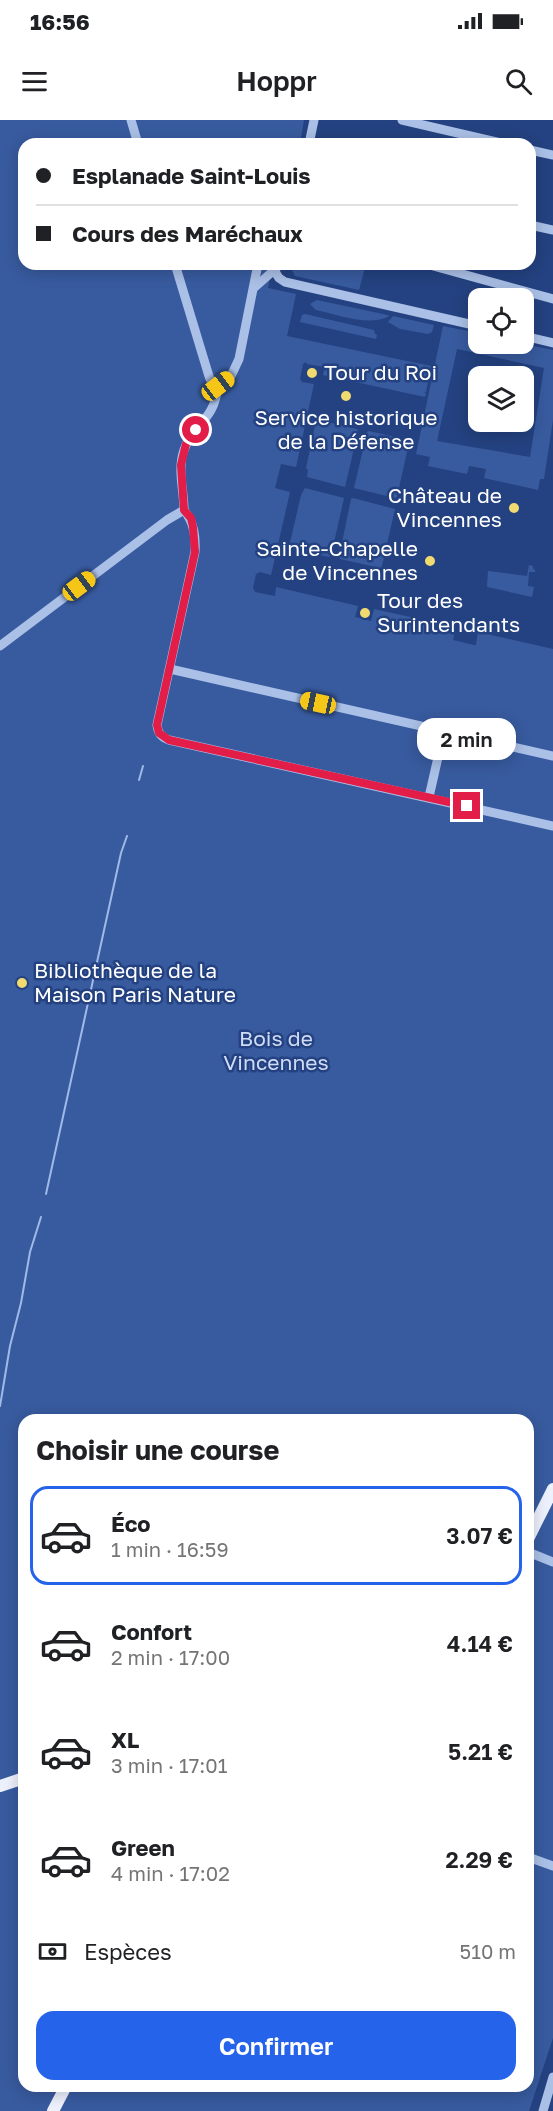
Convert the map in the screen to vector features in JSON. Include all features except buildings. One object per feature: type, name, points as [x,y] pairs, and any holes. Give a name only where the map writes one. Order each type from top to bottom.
[{"type":"main road","points":[[534,1527],[553,1489]]},
{"type":"main road","points":[[0,1786],[18,1780]]},
{"type":"main road","points":[[53,2111],[63,2092]]},
{"type":"street","points":[[131,120],[136,138]]},
{"type":"street","points":[[310,138],[314,120]]},
{"type":"street","points":[[402,120],[480,138]]},
{"type":"street","points":[[536,151],[553,155]]},
{"type":"street","points":[[536,226],[553,230]]},
{"type":"street","points":[[177,270],[210,379],[218,386]]},
{"type":"street","points":[[256,270],[255,288],[239,359],[231,376],[218,386],[212,412],[188,441],[182,455],[184,510],[191,518],[195,552],[157,725],[159,733],[169,740],[553,826]]},
{"type":"street","points":[[255,288],[271,270]]},
{"type":"street","points":[[276,270],[279,278],[285,282],[468,324]]},
{"type":"street","points":[[448,270],[553,299]]},
{"type":"street","points":[[534,338],[553,343]]},
{"type":"street","points":[[0,646],[167,520],[184,510]]},
{"type":"street","points":[[170,669],[553,756]]},
{"type":"street","points":[[429,798],[444,731]]},
{"type":"street","points":[[534,1554],[553,1562]]},
{"type":"street","points":[[534,1859],[553,1866]]},
{"type":"street","points":[[543,2111],[553,2077]]},
{"type":"green space","name":"Bois de Vincennes","points":[[0,120],[304,120],[301,138],[18,138],[18,270],[272,270],[268,288],[296,294],[287,336],[431,366],[426,392],[423,392],[426,393],[425,397],[323,375],[325,367],[306,362],[303,364],[300,379],[302,382],[314,384],[296,467],[281,464],[275,488],[290,492],[271,575],[260,572],[256,574],[253,588],[255,592],[275,596],[276,587],[358,606],[355,617],[371,621],[374,609],[456,627],[453,640],[474,645],[476,645],[478,632],[553,649],[553,2038],[529,2111],[0,2111]]},
{"type":"green space","points":[[292,270],[364,270],[359,290],[295,276]]},
{"type":"green space","points":[[317,300],[390,316],[372,320],[344,317],[316,310],[310,304]]},
{"type":"green space","points":[[302,315],[374,330],[377,335],[376,339],[300,322]]},
{"type":"green space","points":[[393,316],[434,325],[432,332],[428,334],[400,329],[388,322]]},
{"type":"green space","points":[[443,326],[468,331],[468,351],[457,349],[437,441],[530,457],[544,368],[480,354],[534,354],[534,346],[553,350],[553,420],[544,479],[540,479],[538,490],[484,478],[486,469],[469,466],[467,474],[428,466],[430,457],[416,454]]},
{"type":"green space","points":[[316,421],[358,431],[345,487],[307,477],[306,468]]},
{"type":"green space","points":[[369,431],[408,440],[395,498],[354,488]]},
{"type":"green space","points":[[305,488],[344,498],[329,557],[289,547],[301,495]]},
{"type":"green space","points":[[353,498],[395,509],[380,568],[339,557]]},
{"type":"green space","points":[[529,565],[535,570],[535,572],[529,572],[528,586],[534,587],[532,597],[487,587],[488,571],[527,576]]},
{"type":"waterway","points":[[139,780],[143,766]]},
{"type":"waterway","points":[[46,1194],[121,853],[127,836]]},
{"type":"waterway","points":[[0,1406],[30,1252],[41,1217]]},
{"type":"place","name":"Tour du Roi","points":[[312,373]]},
{"type":"place","name":"Service historique de la Défense","points":[[346,396]]},
{"type":"place","name":"Château de Vincennes","points":[[514,508]]},
{"type":"place","name":"Sainte-Chapelle de Vincennes","points":[[430,561]]},
{"type":"place","name":"Tour des Surintendants","points":[[365,613]]},
{"type":"place","name":"Bibliothèque de la Maison Paris Nature","points":[[22,983]]},
{"type":"route","points":[[196,430],[186,444],[181,465],[184,510],[191,518],[195,552],[157,725],[159,733],[169,740],[467,806]]}]
